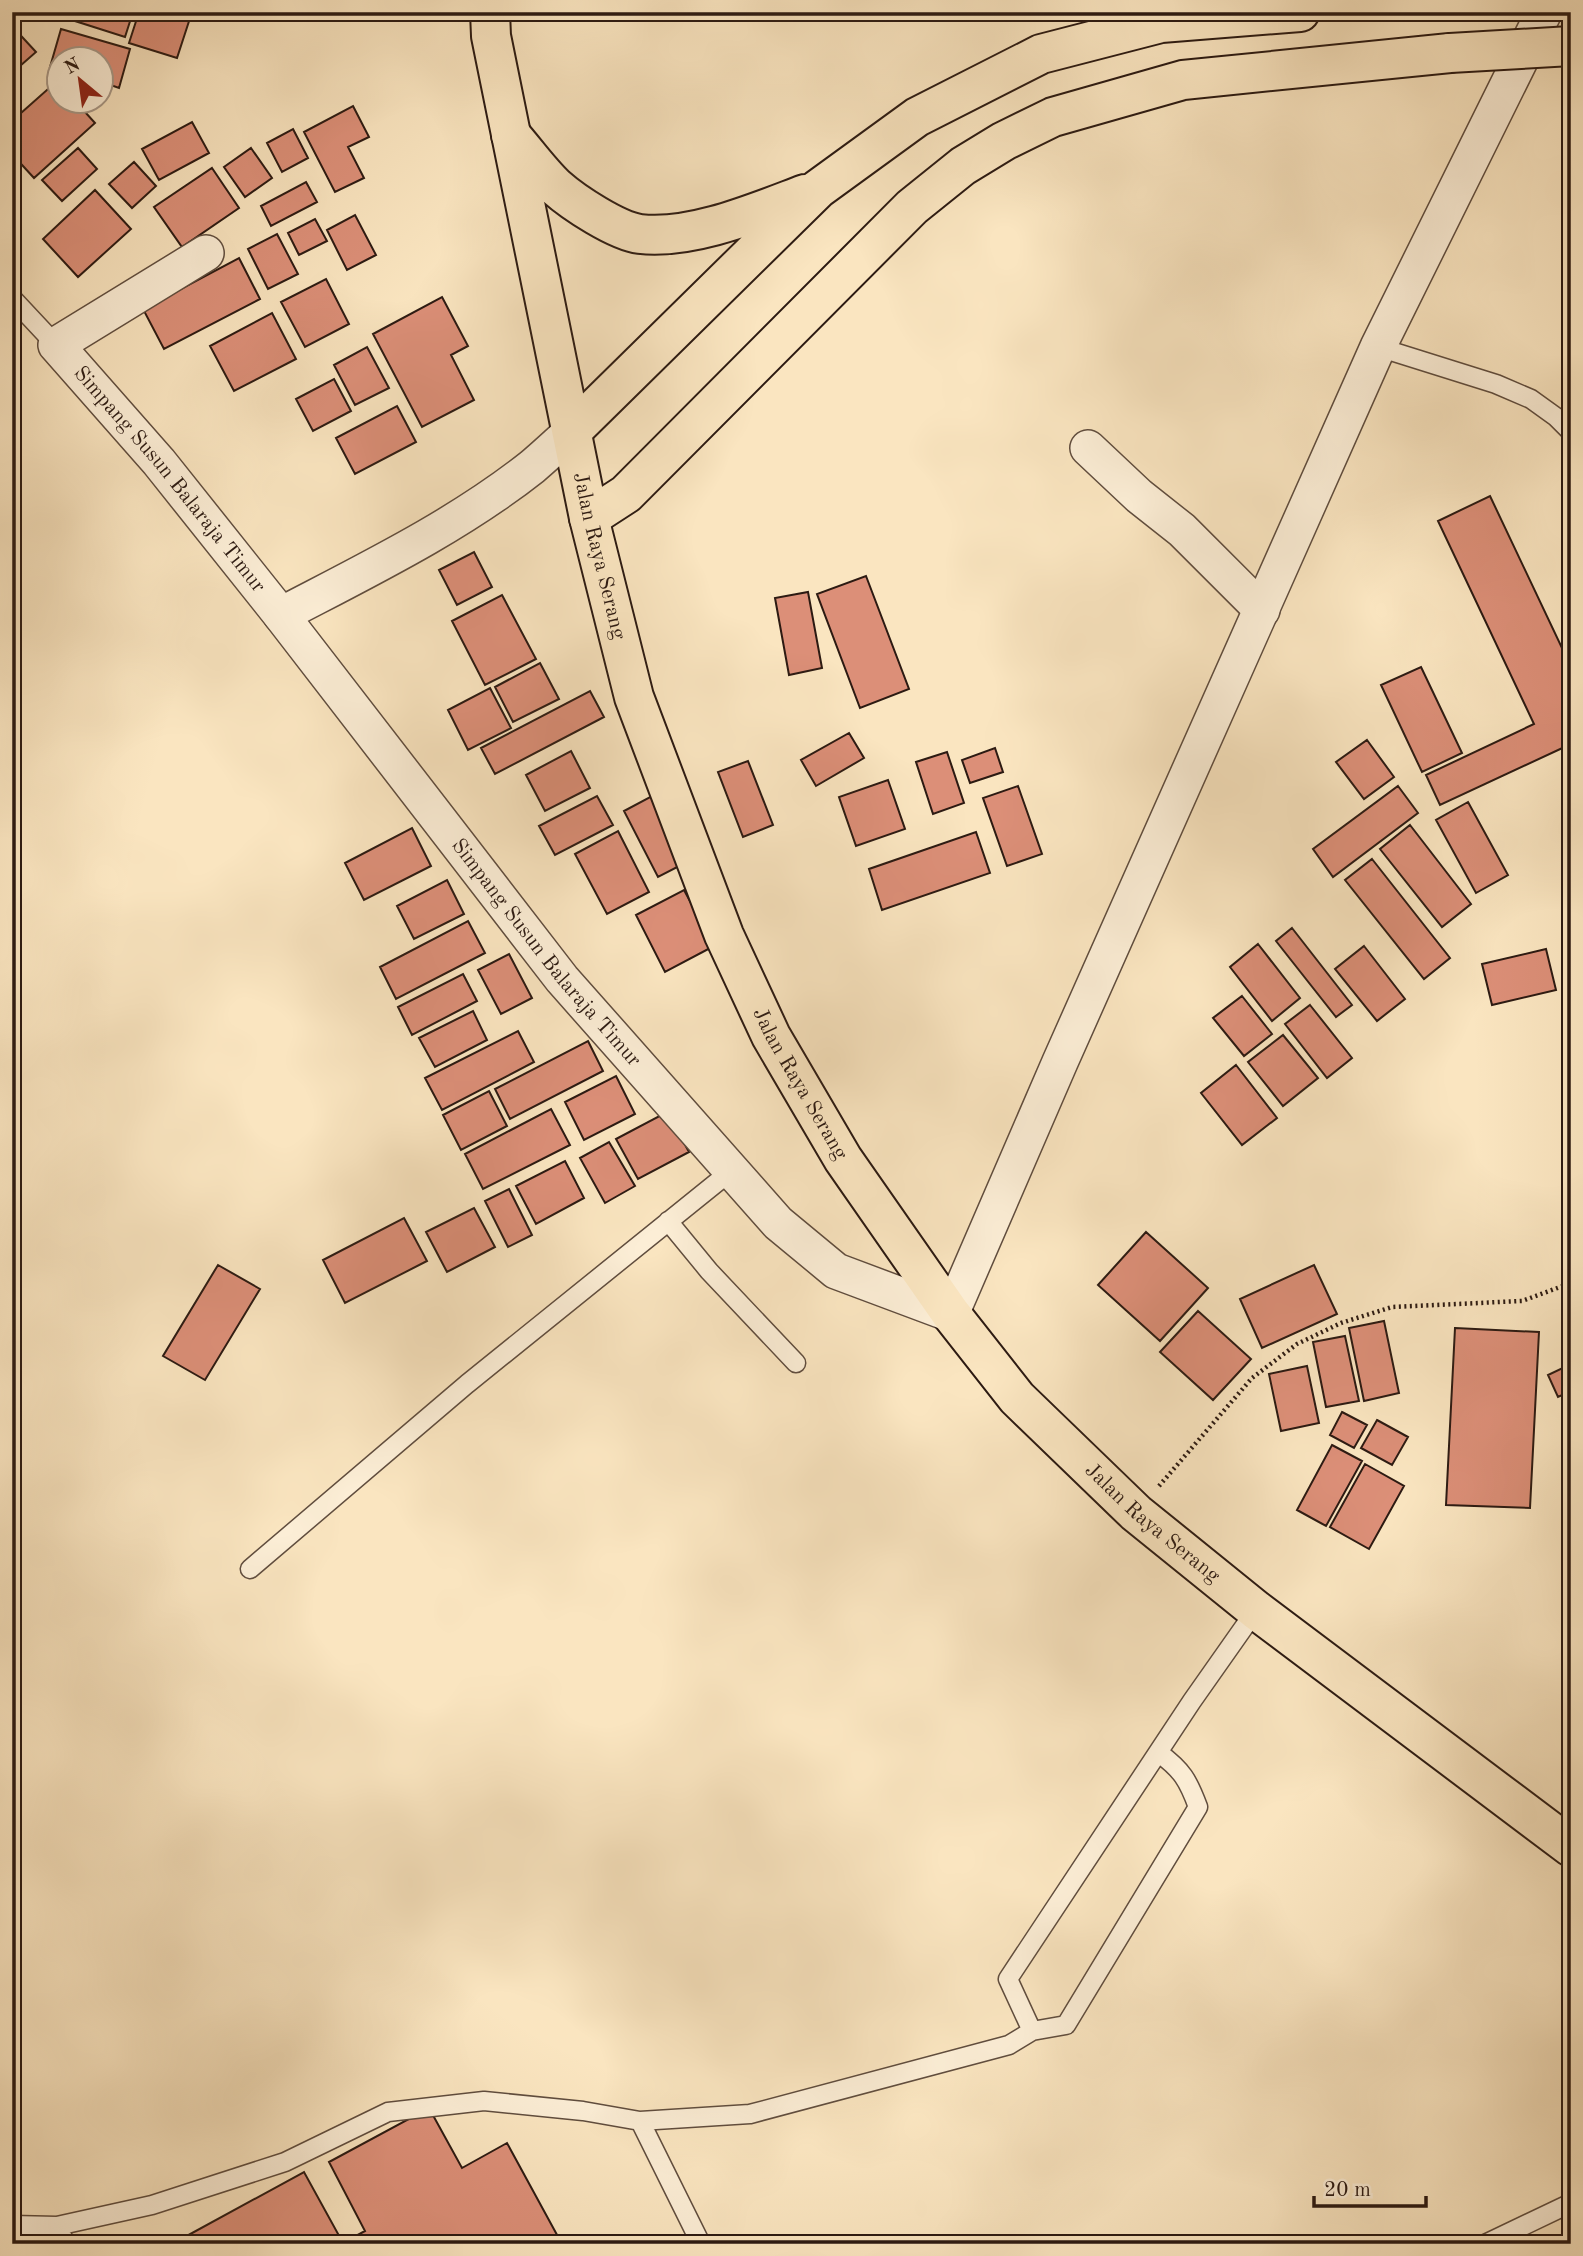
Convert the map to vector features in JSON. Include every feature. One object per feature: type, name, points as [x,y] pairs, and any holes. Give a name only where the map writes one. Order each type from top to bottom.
[{"type":"highway","points":[[572,431],[818,189],[917,117],[1041,54],[1161,23],[1300,12]]},
{"type":"highway","name":"Jalan Raya Serang","points":[[486,20],[589,518],[634,697],[724,935],[771,1036],[843,1160],[951,1314],[1017,1398],[1136,1513],[1256,1610],[1571,1847]]},
{"type":"highway","points":[[589,518],[626,494],[912,207],[963,166],[1004,141],[1053,117],[1183,80],[1450,53],[1571,46]]},
{"type":"highway","points":[[511,135],[556,188],[599,218],[638,234],[695,229],[746,216],[818,189]]},
{"type":"street","points":[[951,1314],[1378,347],[1544,12]]},
{"type":"street","points":[[56,345],[206,253]]},
{"type":"street","name":"Simpang Susun Balaraja Timur","points":[[56,345],[159,462],[281,615],[562,979],[778,1223],[836,1270],[951,1314]]},
{"type":"street","points":[[281,615],[441,528],[532,466],[572,431]]},
{"type":"street","points":[[1088,448],[1139,496],[1182,530],[1262,610]]},
{"type":"lane","points":[[12,298],[56,345]]},
{"type":"lane","points":[[1378,347],[1496,384],[1531,399],[1571,432]]},
{"type":"lane","points":[[250,1569],[467,1384],[732,1171]]},
{"type":"lane","points":[[667,1221],[709,1271],[796,1363]]},
{"type":"lane","points":[[1032,2031],[1008,1979],[1192,1701],[1256,1610]]},
{"type":"lane","points":[[12,2225],[57,2226],[152,2205],[285,2162],[388,2112],[484,2101],[583,2111],[640,2121],[750,2114],[1009,2045],[1032,2031],[1066,2025],[1198,1807],[1180,1769],[1159,1753]]},
{"type":"lane","points":[[640,2121],[701,2244]]},
{"type":"lane","points":[[1485,2244],[1571,2203]]},
{"type":"lane","points":[[57,2226],[66,2244]]},
{"type":"path","points":[[1136,1513],[1252,1378],[1297,1344],[1341,1322],[1392,1307],[1522,1301],[1571,1283]]},
{"type":"building","points":[[78,12],[133,12],[125,37],[75,21]]},
{"type":"building","points":[[139,12],[192,12],[177,58],[129,43]]},
{"type":"building","points":[[12,26],[36,52],[12,73]]},
{"type":"building","points":[[61,29],[130,49],[119,88],[116,87],[116,46],[56,46]]},
{"type":"building","points":[[46,91],[46,116],[89,116],[95,123],[34,178],[12,154],[12,121]]},
{"type":"building","points":[[353,106],[369,137],[348,147],[364,178],[335,192],[304,132]]},
{"type":"building","points":[[192,122],[209,153],[159,180],[142,149]]},
{"type":"building","points":[[293,129],[308,158],[282,172],[267,143]]},
{"type":"building","points":[[78,148],[97,169],[62,201],[42,180]]},
{"type":"building","points":[[251,148],[272,178],[245,197],[224,167]]},
{"type":"building","points":[[134,162],[156,186],[132,208],[109,184]]},
{"type":"building","points":[[212,168],[239,208],[182,247],[154,207]]},
{"type":"building","points":[[306,182],[317,202],[271,226],[261,206]]},
{"type":"building","points":[[95,190],[131,229],[78,277],[43,239]]},
{"type":"building","points":[[355,215],[376,255],[347,270],[327,230]]},
{"type":"building","points":[[315,219],[327,241],[299,255],[288,233]]},
{"type":"building","points":[[277,234],[298,274],[268,289],[248,249]]},
{"type":"building","points":[[239,258],[260,299],[164,349],[143,309]]},
{"type":"building","points":[[326,279],[349,324],[305,347],[281,302]]},
{"type":"building","points":[[442,297],[468,346],[451,355],[474,400],[422,427],[373,334]]},
{"type":"building","points":[[272,313],[296,359],[234,391],[210,346]]},
{"type":"building","points":[[367,347],[389,388],[355,405],[334,365]]},
{"type":"building","points":[[334,379],[351,411],[313,431],[296,399]]},
{"type":"building","points":[[397,406],[416,442],[355,474],[336,438]]},
{"type":"building","points":[[1490,496],[1571,667],[1571,744],[1440,805],[1426,775],[1534,724],[1438,521]]},
{"type":"building","points":[[474,552],[492,587],[457,605],[439,570]]},
{"type":"building","points":[[866,576],[909,689],[860,708],[817,594]]},
{"type":"building","points":[[808,592],[822,668],[789,675],[775,598]]},
{"type":"building","points":[[502,595],[536,659],[485,685],[452,621]]},
{"type":"building","points":[[540,663],[559,699],[513,722],[495,687]]},
{"type":"building","points":[[1421,667],[1462,753],[1422,772],[1381,685]]},
{"type":"building","points":[[490,688],[511,728],[468,750],[448,710]]},
{"type":"building","points":[[590,691],[604,717],[495,774],[481,748]]},
{"type":"building","points":[[849,733],[864,758],[816,786],[801,760]]},
{"type":"building","points":[[1367,740],[1394,777],[1364,799],[1336,762]]},
{"type":"building","points":[[995,748],[1003,772],[970,783],[962,760]]},
{"type":"building","points":[[571,751],[590,788],[545,811],[526,775]]},
{"type":"building","points":[[947,752],[964,803],[933,814],[916,762]]},
{"type":"building","points":[[748,761],[773,825],[743,837],[718,772]]},
{"type":"building","points":[[888,780],[905,829],[856,846],[839,797]]},
{"type":"building","points":[[1018,786],[1042,854],[1007,866],[983,798]]},
{"type":"building","points":[[1398,786],[1418,813],[1333,877],[1313,849]]},
{"type":"building","points":[[597,796],[613,825],[555,855],[539,826]]},
{"type":"building","points":[[652,796],[687,862],[658,877],[624,811]]},
{"type":"building","points":[[1468,802],[1508,875],[1476,893],[1436,820]]},
{"type":"building","points":[[1410,825],[1471,904],[1442,927],[1380,849]]},
{"type":"building","points":[[412,828],[431,866],[364,900],[345,863]]},
{"type":"building","points":[[618,831],[649,892],[607,914],[575,854]]},
{"type":"building","points":[[976,832],[990,873],[882,910],[869,869]]},
{"type":"building","points":[[1372,859],[1450,958],[1424,979],[1345,880]]},
{"type":"building","points":[[447,880],[464,914],[414,939],[397,906]]},
{"type":"building","points":[[684,890],[714,946],[665,972],[636,915]]},
{"type":"building","points":[[468,921],[485,953],[396,999],[380,967]]},
{"type":"building","points":[[1292,928],[1352,1005],[1336,1017],[1276,941]]},
{"type":"building","points":[[1258,944],[1300,998],[1272,1021],[1230,967]]},
{"type":"building","points":[[1364,946],[1405,999],[1377,1021],[1335,969]]},
{"type":"building","points":[[1546,949],[1556,990],[1492,1005],[1482,964]]},
{"type":"building","points":[[509,954],[532,998],[501,1014],[478,970]]},
{"type":"building","points":[[463,974],[477,1001],[412,1035],[398,1007]]},
{"type":"building","points":[[1242,996],[1272,1034],[1244,1056],[1213,1018]]},
{"type":"building","points":[[1310,1005],[1352,1058],[1327,1078],[1285,1024]]},
{"type":"building","points":[[473,1011],[487,1040],[435,1067],[419,1038]]},
{"type":"building","points":[[518,1031],[534,1062],[442,1110],[425,1078]]},
{"type":"building","points":[[1283,1035],[1318,1078],[1283,1106],[1248,1062]]},
{"type":"building","points":[[588,1041],[603,1071],[510,1119],[495,1089]]},
{"type":"building","points":[[1236,1065],[1277,1118],[1242,1145],[1201,1093]]},
{"type":"building","points":[[616,1076],[635,1114],[584,1140],[565,1102]]},
{"type":"building","points":[[489,1091],[507,1126],[461,1150],[443,1115]]},
{"type":"building","points":[[551,1109],[570,1145],[483,1189],[465,1154]]},
{"type":"building","points":[[667,1112],[689,1152],[638,1179],[616,1139]]},
{"type":"building","points":[[609,1142],[635,1186],[605,1203],[580,1158]]},
{"type":"building","points":[[565,1161],[584,1198],[536,1224],[516,1186]]},
{"type":"building","points":[[509,1189],[532,1235],[508,1247],[485,1201]]},
{"type":"building","points":[[474,1208],[495,1247],[447,1272],[426,1232]]},
{"type":"building","points":[[404,1218],[427,1261],[345,1303],[323,1260]]},
{"type":"building","points":[[1146,1232],[1208,1288],[1160,1341],[1098,1285]]},
{"type":"building","points":[[218,1265],[260,1289],[205,1380],[163,1356]]},
{"type":"building","points":[[1314,1265],[1337,1314],[1262,1348],[1240,1299]]},
{"type":"building","points":[[1198,1311],[1251,1359],[1213,1400],[1160,1352]]},
{"type":"building","points":[[1384,1321],[1399,1393],[1364,1401],[1349,1328]]},
{"type":"building","points":[[1455,1328],[1539,1332],[1530,1508],[1446,1505]]},
{"type":"building","points":[[1345,1336],[1359,1401],[1326,1407],[1313,1342]]},
{"type":"building","points":[[1571,1364],[1571,1391],[1558,1397],[1548,1375]]},
{"type":"building","points":[[1307,1366],[1319,1423],[1281,1431],[1269,1374]]},
{"type":"building","points":[[1342,1412],[1367,1425],[1354,1448],[1330,1435]]},
{"type":"building","points":[[1377,1420],[1408,1437],[1392,1465],[1361,1448]]},
{"type":"building","points":[[1332,1445],[1362,1461],[1326,1526],[1297,1510]]},
{"type":"building","points":[[1365,1464],[1404,1486],[1369,1549],[1330,1527]]},
{"type":"building","points":[[429,2108],[462,2168],[507,2143],[562,2244],[172,2244],[304,2172],[343,2243],[365,2231],[329,2162]]},
{"type":"building","points":[[35,2231],[41,2244],[12,2244],[12,2243]]}]
